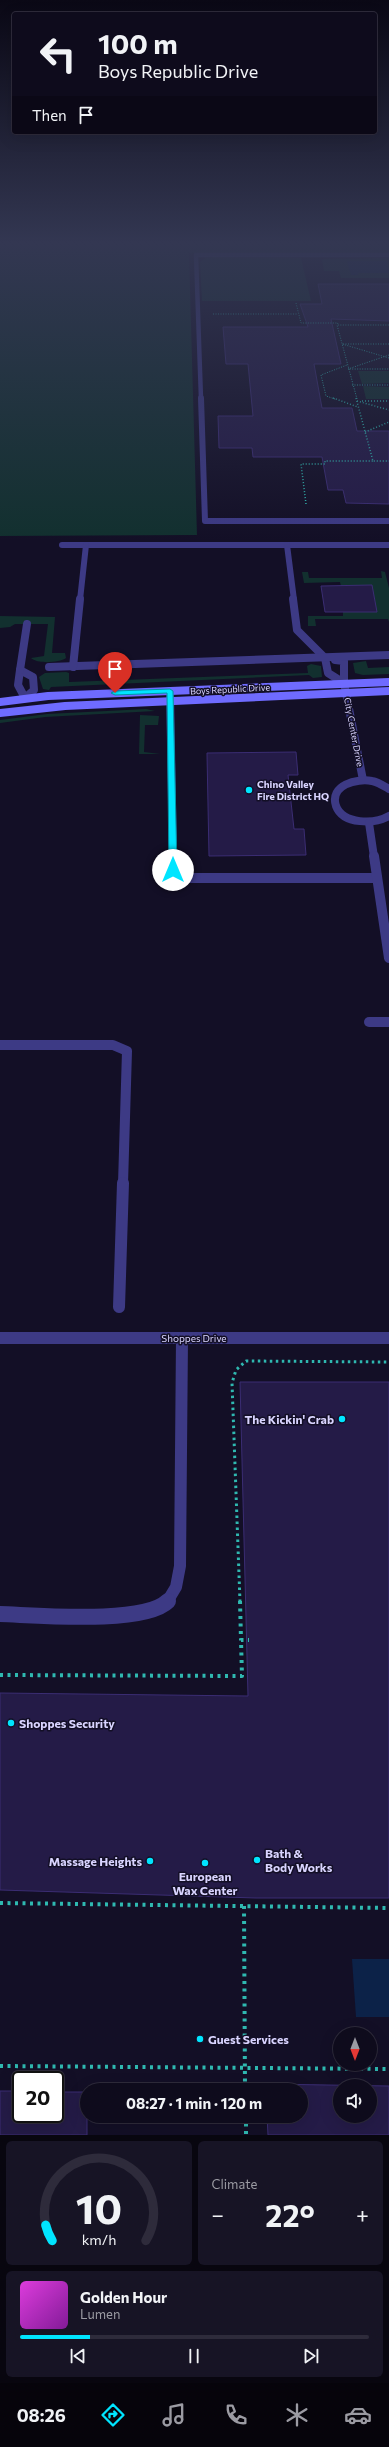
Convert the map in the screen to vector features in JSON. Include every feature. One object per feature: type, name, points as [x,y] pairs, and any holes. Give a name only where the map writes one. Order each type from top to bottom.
[{"type":"main road","name":"Boys Republic Drive","points":[[0,702],[25,698],[389,682]]},
{"type":"main road","name":"Boys Republic Drive","points":[[0,713],[65,706],[389,691]]},
{"type":"street","points":[[198,341],[206,521],[389,520]]},
{"type":"street","points":[[62,545],[389,545]]},
{"type":"street","points":[[73,667],[86,545]]},
{"type":"street","points":[[287,545],[298,630],[325,658],[328,672],[344,683]]},
{"type":"street","points":[[20,670],[33,677],[34,690],[25,698],[20,691],[17,677],[20,670],[27,624]]},
{"type":"street","points":[[49,667],[389,655]]},
{"type":"street","name":"City Center Drive","points":[[325,658],[344,661],[344,683],[363,780]]},
{"type":"street","points":[[170,691],[173,870],[178,875],[186,878],[377,878]]},
{"type":"street","name":"City Center Drive","points":[[369,823],[344,815],[337,807],[334,799],[336,791],[343,785],[363,780],[371,780],[389,789]]},
{"type":"street","points":[[389,816],[369,823],[389,958]]},
{"type":"street","points":[[369,1022],[389,1022]]},
{"type":"street","points":[[0,1045],[113,1045],[127,1051],[119,1307]]},
{"type":"street","name":"Shoppes Drive","points":[[0,1338],[389,1338]]},
{"type":"street","points":[[0,1614],[133,1614],[155,1610],[170,1598],[178,1582],[180,1566],[182,1338]]},
{"type":"path","points":[[341,341],[373,462]]},
{"type":"path","points":[[342,344],[389,344]]},
{"type":"path","points":[[342,344],[385,357]]},
{"type":"path","points":[[348,369],[389,356]]},
{"type":"path","points":[[347,365],[321,375],[326,396],[358,407]]},
{"type":"path","points":[[348,369],[389,369]]},
{"type":"path","points":[[352,385],[389,385]]},
{"type":"path","points":[[357,401],[389,401]]},
{"type":"path","points":[[357,401],[389,410]]},
{"type":"path","points":[[365,432],[389,422]]},
{"type":"path","points":[[306,511],[301,464],[389,461]]},
{"type":"path","points":[[0,1675],[242,1676],[232,1383],[234,1372],[239,1364],[246,1361],[389,1362]]},
{"type":"path","points":[[241,1640],[248,1640]]},
{"type":"path","points":[[0,1903],[389,1908]]},
{"type":"path","points":[[244,1906],[245,2083]]},
{"type":"path","points":[[0,2066],[389,2069]]},
{"type":"path","points":[[246,2123],[246,2135]]},
{"type":"green space","points":[[0,341],[191,341],[197,535],[0,536]]},
{"type":"green space","points":[[358,371],[389,371],[389,383],[362,384]]},
{"type":"green space","points":[[363,386],[389,387],[389,399],[366,399]]},
{"type":"green space","points":[[381,571],[385,572],[389,588],[389,622],[388,619],[315,619],[316,626],[308,626],[308,616],[343,616],[343,612],[371,585],[341,586],[340,582],[304,583],[302,572],[308,572],[309,578],[382,578]]},
{"type":"green space","points":[[0,616],[55,617],[52,653],[65,653],[66,658],[63,660],[48,662],[38,661],[31,658],[44,656],[48,624],[15,624],[10,627],[0,628]]},
{"type":"green space","points":[[366,661],[368,668],[389,667],[389,674],[363,675],[355,673],[353,663]]},
{"type":"green space","points":[[311,664],[321,666],[322,677],[313,678],[309,675],[51,687],[49,690],[43,689],[39,677],[45,673],[66,672],[69,673],[69,682],[308,673],[307,666]]},
{"type":"green space","points":[[146,709],[155,711],[45,717],[0,723],[0,720],[47,714]]},
{"type":"green space","points":[[140,715],[159,716],[158,725],[145,725],[144,752],[160,754],[139,754]]},
{"type":"water","points":[[352,1959],[389,1959],[389,2017],[356,2017]]},
{"type":"building","points":[[224,341],[336,341],[341,364],[314,364],[322,408],[352,408],[357,431],[389,431],[389,504],[346,503],[343,490],[328,490],[322,457],[253,457],[252,448],[219,448],[218,416],[253,416],[248,364],[226,364]]},
{"type":"building","points":[[372,585],[377,612],[325,612],[321,586]]},
{"type":"building","name":"Chino Valley Fire District HQ","points":[[296,752],[298,775],[288,775],[294,829],[304,829],[306,855],[209,856],[207,753]]},
{"type":"building","points":[[240,1382],[389,1382],[389,1898],[256,1898],[0,1890],[0,1693],[248,1696]]},
{"type":"building","points":[[308,2085],[333,2085],[333,2123],[377,2123],[377,2086],[389,2086],[389,2135],[268,2135],[267,2123],[308,2123]]},
{"type":"building","points":[[0,2091],[12,2091],[12,2123],[64,2123],[64,2092],[80,2092],[80,2123],[87,2123],[87,2135],[0,2135]]},
{"type":"place","name":"Chino Valley Fire District HQ","points":[[249,790]]},
{"type":"place","name":"The Kickin' Crab","points":[[342,1419]]},
{"type":"place","name":"Shoppes Security","points":[[11,1723]]},
{"type":"place","name":"Bath & Body Works","points":[[257,1860]]},
{"type":"place","name":"Massage Heights","points":[[150,1861]]},
{"type":"place","name":"European Wax Center","points":[[205,1863]]},
{"type":"place","name":"Guest Services","points":[[200,2039]]},
{"type":"route","points":[[115,693],[170,691],[172,731],[173,870]]}]
